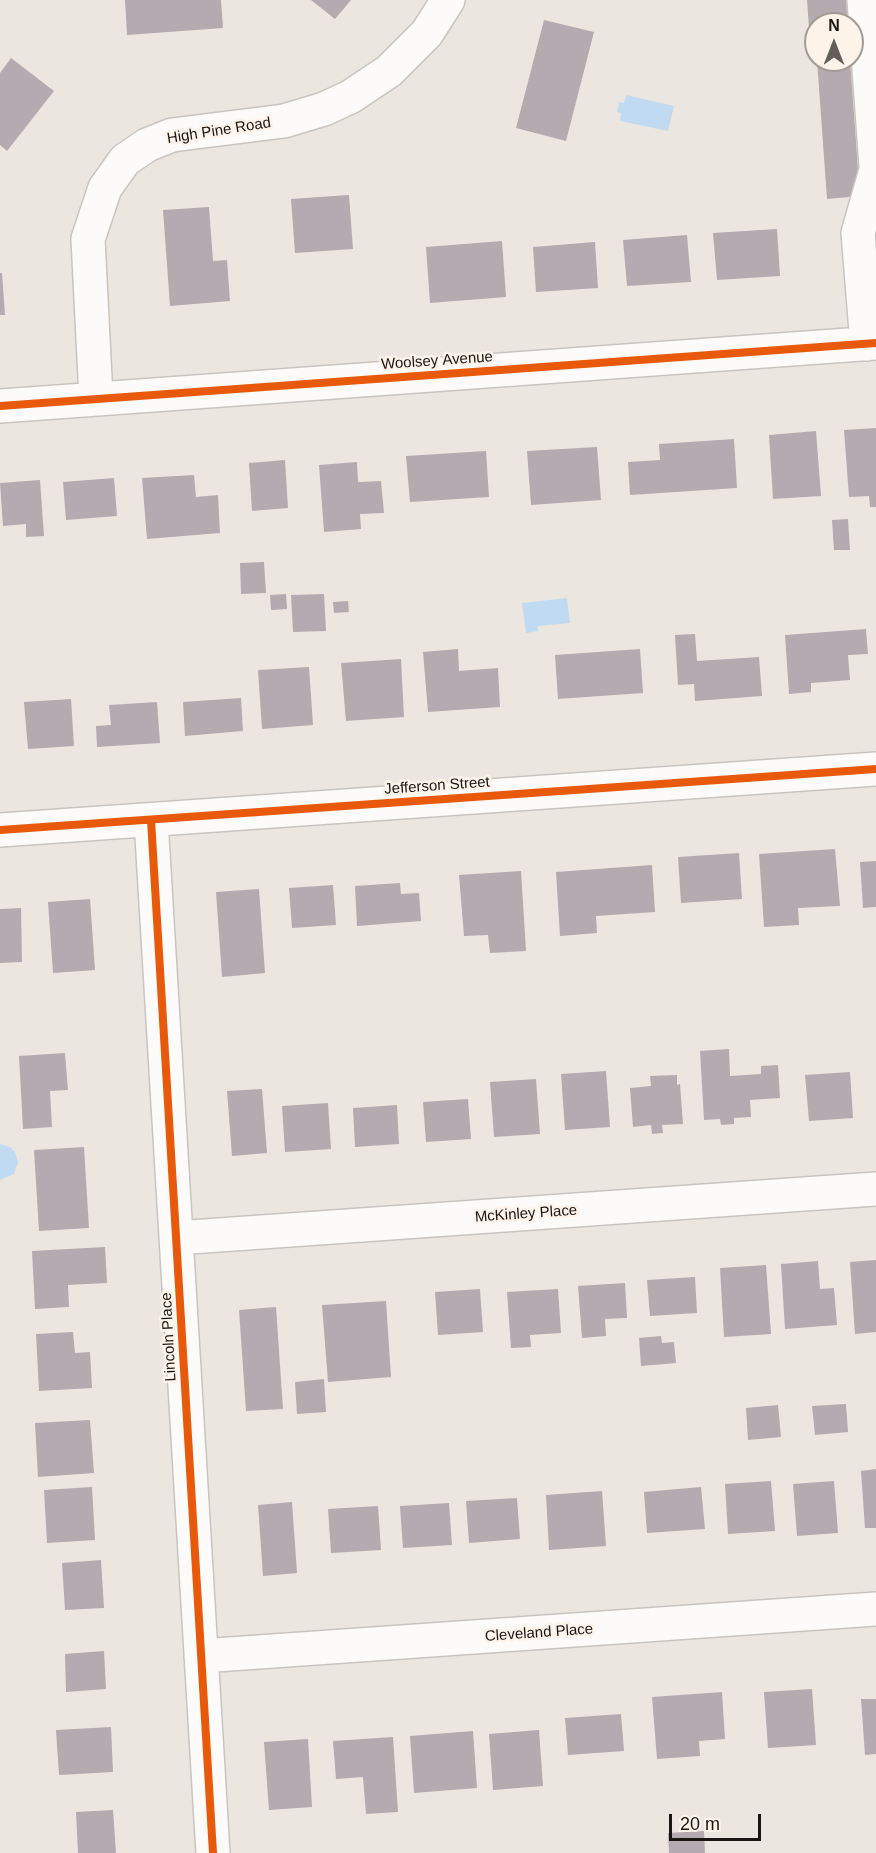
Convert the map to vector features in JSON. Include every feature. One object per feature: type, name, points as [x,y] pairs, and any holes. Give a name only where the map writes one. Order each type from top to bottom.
[{"type":"street","name":"High Pine Road","points":[[96,398],[88,239],[105,188],[125,160],[147,145],[172,135],[284,121],[324,110],[350,97],[389,71],[427,33],[448,0]]},
{"type":"street","points":[[864,0],[876,168],[858,233],[871,344]]},
{"type":"street","name":"Woolsey Avenue","points":[[0,406],[871,344]]},
{"type":"street","name":"Jefferson Street","points":[[0,830],[876,769]]},
{"type":"street","name":"Lincoln Place","points":[[151,820],[213,1853]]},
{"type":"street","name":"McKinley Place","points":[[176,1238],[876,1190]]},
{"type":"street","name":"Cleveland Place","points":[[201,1656],[876,1609]]},
{"type":"water","points":[[626,95],[674,106],[668,131],[620,121],[621,113],[617,112],[619,102],[624,103]]},
{"type":"water","points":[[567,598],[570,623],[538,626],[538,631],[526,633],[522,603]]},
{"type":"water","points":[[0,1144],[10,1147],[15,1152],[18,1162],[14,1174],[0,1180]]},
{"type":"building","points":[[125,0],[221,0],[223,28],[127,35]]},
{"type":"building","points":[[311,0],[351,0],[335,19]]},
{"type":"building","points":[[807,0],[846,0],[847,12],[808,12]]},
{"type":"building","points":[[544,20],[594,32],[566,141],[516,128]]},
{"type":"building","points":[[11,58],[54,91],[7,151],[0,145],[0,73]]},
{"type":"building","points":[[818,72],[851,72],[860,196],[827,199]]},
{"type":"building","points":[[349,195],[353,249],[295,253],[291,199]]},
{"type":"building","points":[[209,207],[213,261],[227,260],[230,301],[170,306],[163,210]]},
{"type":"building","points":[[777,229],[780,276],[717,280],[713,233]]},
{"type":"building","points":[[687,235],[691,282],[627,286],[623,240]]},
{"type":"building","points":[[502,241],[506,297],[430,303],[426,247]]},
{"type":"building","points":[[595,242],[598,288],[536,292],[533,247]]},
{"type":"building","points":[[0,273],[2,273],[5,315],[0,315]]},
{"type":"building","points":[[876,428],[876,507],[870,507],[869,496],[849,497],[844,430]]},
{"type":"building","points":[[816,431],[821,496],[773,499],[769,435]]},
{"type":"building","points":[[734,439],[737,488],[630,495],[628,462],[660,460],[659,444]]},
{"type":"building","points":[[597,447],[601,500],[531,505],[527,451]]},
{"type":"building","points":[[486,451],[489,497],[410,502],[406,456]]},
{"type":"building","points":[[285,460],[288,508],[252,511],[249,463]]},
{"type":"building","points":[[357,462],[358,482],[381,481],[384,513],[360,514],[361,529],[324,532],[319,465]]},
{"type":"building","points":[[194,475],[196,497],[218,495],[220,533],[147,539],[142,478]]},
{"type":"building","points":[[114,478],[117,516],[66,520],[63,482]]},
{"type":"building","points":[[40,480],[44,536],[26,537],[26,524],[3,526],[0,483]]},
{"type":"building","points":[[848,519],[850,550],[834,550],[832,520]]},
{"type":"building","points":[[264,562],[266,593],[241,594],[240,563]]},
{"type":"building","points":[[286,594],[287,609],[271,610],[270,595]]},
{"type":"building","points":[[324,594],[326,631],[293,632],[291,595]]},
{"type":"building","points":[[348,601],[349,612],[334,613],[333,602]]},
{"type":"building","points":[[866,629],[868,654],[848,655],[850,680],[811,683],[811,692],[789,694],[785,635]]},
{"type":"building","points":[[695,634],[697,661],[759,657],[762,696],[695,701],[694,684],[678,685],[675,635]]},
{"type":"building","points":[[458,649],[459,671],[498,668],[500,707],[428,712],[423,652]]},
{"type":"building","points":[[640,649],[643,693],[558,699],[555,655]]},
{"type":"building","points":[[401,659],[404,717],[346,721],[341,663]]},
{"type":"building","points":[[309,667],[313,725],[262,729],[258,670]]},
{"type":"building","points":[[241,698],[243,731],[185,736],[183,702]]},
{"type":"building","points":[[71,699],[74,746],[28,749],[24,702]]},
{"type":"building","points":[[157,702],[160,743],[97,747],[96,726],[111,725],[109,705]]},
{"type":"building","points":[[835,849],[840,906],[798,908],[799,925],[764,927],[759,854]]},
{"type":"building","points":[[739,853],[742,899],[681,903],[678,857]]},
{"type":"building","points":[[876,861],[876,907],[863,908],[860,862]]},
{"type":"building","points":[[652,865],[655,912],[596,916],[597,933],[560,936],[556,872]]},
{"type":"building","points":[[521,871],[526,951],[490,953],[488,935],[464,936],[459,875]]},
{"type":"building","points":[[400,883],[401,894],[419,893],[421,921],[357,926],[355,886]]},
{"type":"building","points":[[333,885],[336,925],[292,928],[289,888]]},
{"type":"building","points":[[259,889],[265,973],[222,977],[216,892]]},
{"type":"building","points":[[90,899],[95,970],[53,973],[48,902]]},
{"type":"building","points":[[21,908],[22,962],[0,963],[0,909]]},
{"type":"building","points":[[729,1049],[730,1076],[761,1074],[761,1066],[778,1065],[780,1098],[750,1100],[751,1117],[734,1118],[734,1124],[721,1125],[720,1119],[704,1120],[700,1051]]},
{"type":"building","points":[[65,1053],[68,1090],[50,1091],[52,1127],[23,1129],[19,1056]]},
{"type":"building","points":[[606,1071],[610,1127],[565,1130],[561,1074]]},
{"type":"building","points":[[850,1072],[853,1118],[809,1121],[805,1075]]},
{"type":"building","points":[[677,1075],[677,1085],[680,1084],[683,1124],[662,1125],[663,1133],[652,1134],[651,1125],[633,1127],[630,1088],[651,1086],[650,1076]]},
{"type":"building","points":[[536,1079],[540,1134],[494,1137],[490,1082]]},
{"type":"building","points":[[262,1089],[267,1153],[232,1156],[227,1091]]},
{"type":"building","points":[[468,1099],[471,1139],[426,1142],[423,1102]]},
{"type":"building","points":[[328,1103],[331,1149],[285,1152],[282,1106]]},
{"type":"building","points":[[397,1105],[399,1144],[355,1147],[353,1108]]},
{"type":"building","points":[[84,1147],[89,1228],[39,1231],[34,1150]]},
{"type":"building","points":[[105,1247],[107,1283],[68,1285],[69,1307],[35,1309],[32,1251]]},
{"type":"building","points":[[876,1260],[876,1332],[855,1334],[850,1262]]},
{"type":"building","points":[[818,1261],[820,1289],[834,1288],[837,1325],[785,1329],[781,1264]]},
{"type":"building","points":[[766,1265],[771,1334],[724,1337],[720,1268]]},
{"type":"building","points":[[695,1277],[697,1313],[650,1316],[647,1280]]},
{"type":"building","points":[[625,1283],[627,1318],[605,1319],[606,1336],[582,1338],[578,1286]]},
{"type":"building","points":[[480,1289],[483,1332],[438,1335],[435,1292]]},
{"type":"building","points":[[558,1289],[561,1333],[530,1335],[531,1347],[511,1348],[507,1292]]},
{"type":"building","points":[[386,1301],[391,1377],[328,1382],[322,1305]]},
{"type":"building","points":[[276,1307],[283,1409],[246,1411],[239,1310]]},
{"type":"building","points":[[73,1332],[75,1353],[90,1352],[92,1388],[39,1391],[36,1334]]},
{"type":"building","points":[[661,1336],[662,1343],[674,1342],[676,1363],[641,1366],[639,1338]]},
{"type":"building","points":[[324,1379],[326,1412],[297,1414],[295,1382]]},
{"type":"building","points":[[846,1404],[848,1432],[815,1435],[812,1406]]},
{"type":"building","points":[[778,1405],[781,1437],[748,1440],[746,1408]]},
{"type":"building","points":[[90,1420],[94,1473],[38,1477],[35,1423]]},
{"type":"building","points":[[876,1469],[876,1528],[865,1528],[861,1471]]},
{"type":"building","points":[[771,1481],[775,1531],[728,1534],[725,1484]]},
{"type":"building","points":[[834,1481],[838,1533],[797,1536],[793,1484]]},
{"type":"building","points":[[92,1487],[95,1540],[47,1543],[44,1490]]},
{"type":"building","points":[[701,1487],[705,1529],[647,1533],[644,1492]]},
{"type":"building","points":[[602,1491],[606,1546],[549,1550],[546,1495]]},
{"type":"building","points":[[517,1498],[520,1539],[469,1543],[466,1501]]},
{"type":"building","points":[[292,1502],[297,1573],[263,1576],[258,1505]]},
{"type":"building","points":[[449,1503],[452,1545],[403,1548],[400,1506]]},
{"type":"building","points":[[378,1506],[381,1550],[331,1553],[328,1509]]},
{"type":"building","points":[[101,1560],[104,1608],[65,1610],[62,1563]]},
{"type":"building","points":[[104,1651],[106,1689],[66,1692],[65,1654]]},
{"type":"building","points":[[812,1689],[816,1745],[768,1748],[764,1692]]},
{"type":"building","points":[[722,1692],[725,1739],[699,1741],[700,1756],[657,1759],[652,1697]]},
{"type":"building","points":[[861,1699],[876,1699],[876,1754],[865,1755]]},
{"type":"building","points":[[621,1714],[624,1751],[568,1755],[565,1718]]},
{"type":"building","points":[[111,1727],[113,1772],[59,1775],[56,1730]]},
{"type":"building","points":[[539,1730],[543,1786],[493,1790],[489,1734]]},
{"type":"building","points":[[473,1731],[477,1788],[414,1793],[410,1736]]},
{"type":"building","points":[[393,1737],[398,1812],[366,1814],[363,1777],[336,1779],[333,1741]]},
{"type":"building","points":[[308,1739],[312,1807],[269,1810],[264,1742]]},
{"type":"building","points":[[113,1810],[116,1853],[78,1853],[76,1812]]},
{"type":"building","points":[[704,1831],[705,1853],[669,1853],[668,1833]]},
{"type":"cycle path","points":[[0,406],[876,343]]},
{"type":"cycle path","points":[[0,830],[876,769]]},
{"type":"cycle path","points":[[151,820],[213,1853]]}]
